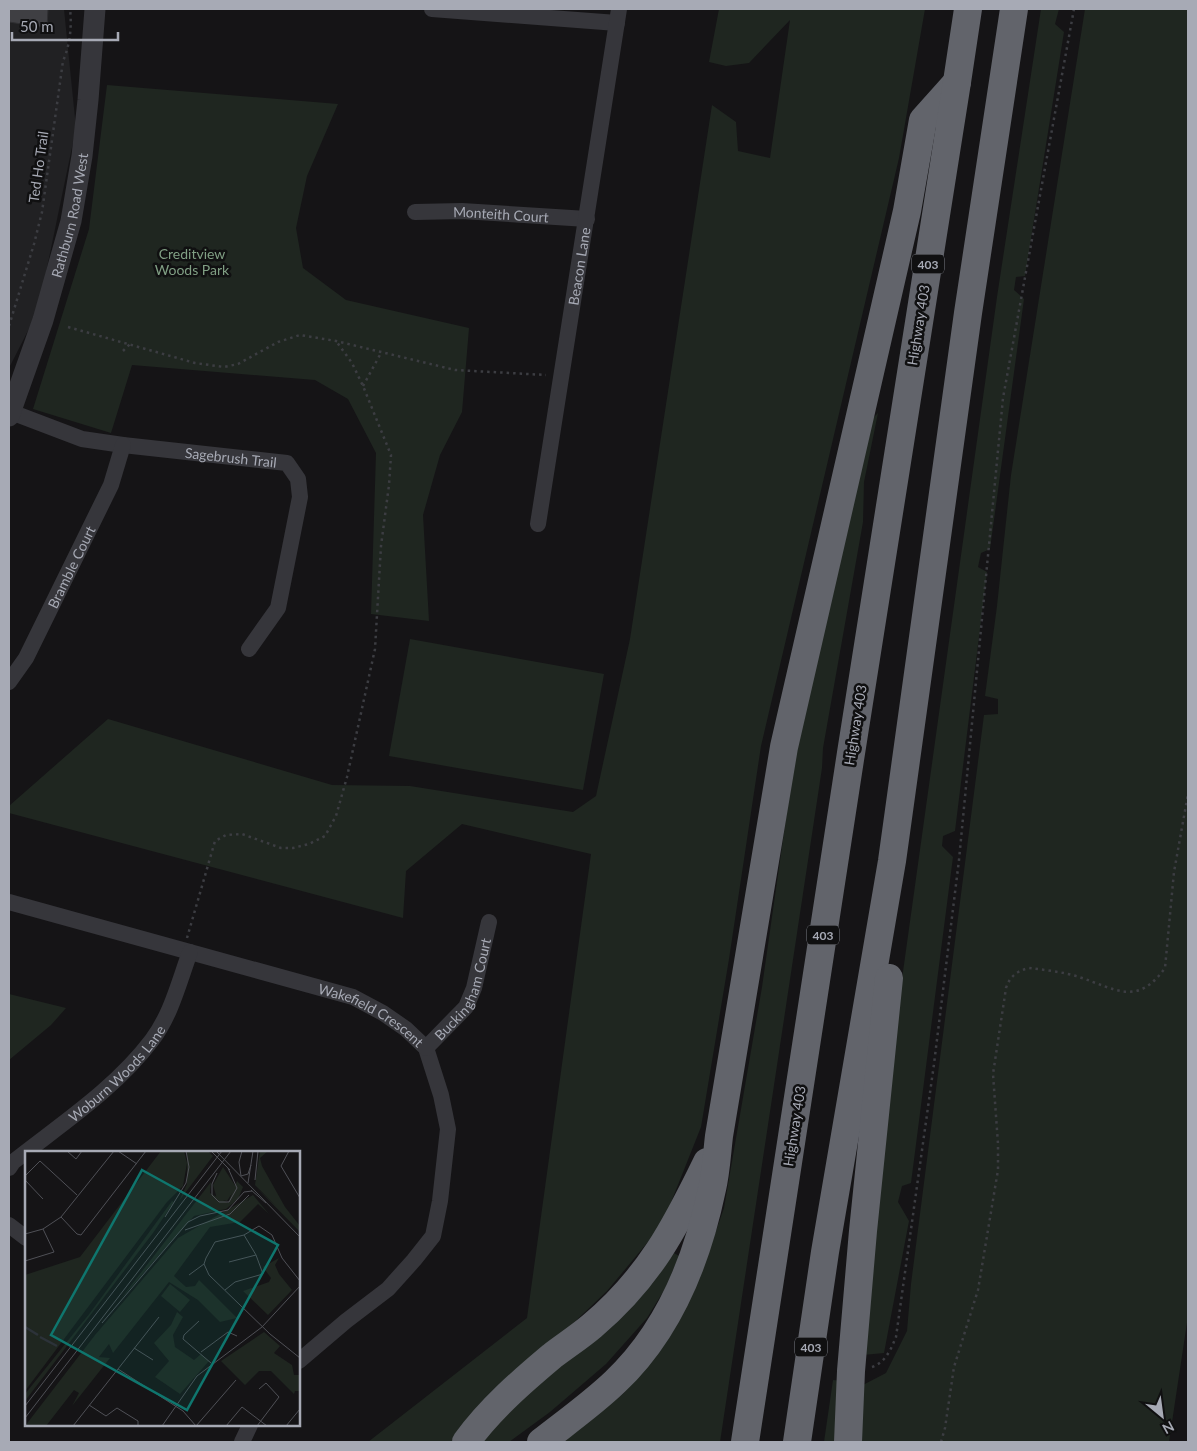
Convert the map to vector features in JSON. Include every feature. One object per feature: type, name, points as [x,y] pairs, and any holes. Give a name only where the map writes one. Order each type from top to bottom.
[{"type":"highway","name":"Highway 403","points":[[745,1442],[850,753],[968,9]]},
{"type":"highway","name":"403","points":[[797,1442],[825,1252],[892,861],[968,313],[1014,9]]},
{"type":"highway","points":[[541,1442],[614,1383],[655,1335],[689,1270],[698,1243],[713,1188],[719,1136],[784,747],[907,211],[923,120],[957,82]]},
{"type":"highway","points":[[848,1442],[851,1371],[863,1231],[896,917],[892,861]]},
{"type":"highway","points":[[466,1442],[495,1407],[532,1374],[592,1326],[633,1286],[653,1262],[683,1212],[719,1136]]},
{"type":"street","name":"Rathburn Road West","points":[[10,414],[43,320],[71,221],[82,156],[95,9]]},
{"type":"street","points":[[432,9],[618,16]]},
{"type":"street","name":"Beacon Lane","points":[[538,524],[618,16]]},
{"type":"street","name":"Monteith Court","points":[[415,212],[462,211],[587,219]]},
{"type":"street","name":"Sagebrush Trail","points":[[10,414],[82,438],[124,445],[287,463],[298,479],[300,497],[278,608],[249,649]]},
{"type":"street","name":"Bramble Court","points":[[9,682],[26,658],[111,485],[124,445]]},
{"type":"street","name":"Wakefield Crescent","points":[[9,902],[353,998],[383,1013],[406,1029],[426,1048],[441,1095],[448,1130],[440,1201],[432,1236],[388,1289],[346,1321],[300,1360]]},
{"type":"street","name":"Buckingham Court","points":[[426,1048],[466,1007],[474,988],[490,922]]},
{"type":"street","name":"Woburn Woods Lane","points":[[28,1151],[106,1088],[152,1040],[169,1012],[187,952]]},
{"type":"street","name":"Woburn Woods Lane","points":[[9,1168],[25,1153]]},
{"type":"street","points":[[9,1225],[25,1237]]},
{"type":"street","points":[[242,1442],[250,1426]]},
{"type":"path","name":"Ted Ho Trail","points":[[9,324],[42,212],[56,103],[63,61],[68,47],[70,9]]},
{"type":"path","points":[[851,1371],[880,1364],[891,1350],[896,1337],[934,1064],[959,860],[1003,398],[1074,9]]},
{"type":"path","points":[[68,326],[195,363],[224,367],[238,364],[278,342],[300,335],[336,341],[455,370],[540,375],[562,374]]},
{"type":"path","points":[[187,952],[215,841],[226,835],[242,834],[281,848],[293,848],[309,844],[325,836],[336,816],[347,777],[375,648],[381,546],[391,455],[352,363],[336,341]]},
{"type":"path","points":[[123,351],[131,343]]},
{"type":"path","points":[[363,386],[381,353]]},
{"type":"path","points":[[941,1442],[945,1428],[954,1367],[978,1290],[998,1170],[993,1074],[1006,988],[1009,980],[1014,974],[1029,968],[1078,977],[1112,990],[1129,992],[1144,988],[1156,980],[1165,968],[1174,872],[1188,794]]},
{"type":"shaded area","points":[[9,9],[64,9],[76,128],[38,311],[9,368]]},
{"type":"green space","points":[[719,9],[925,9],[899,158],[761,746],[729,959],[701,1127],[662,1225],[607,1291],[456,1435],[451,1442],[368,1442],[527,1318],[591,854],[462,824],[406,871],[403,918],[9,813],[9,806],[108,719],[332,785],[410,786],[573,812],[596,796],[630,639],[712,105],[736,122],[738,151],[770,158],[790,20],[749,63],[726,66],[709,62]]},
{"type":"green space","points":[[1041,9],[1059,9],[1055,24],[1064,32],[1025,276],[1016,277],[1014,290],[1024,299],[990,549],[981,553],[978,567],[987,572],[955,831],[943,836],[942,846],[953,857],[911,1183],[902,1186],[898,1202],[909,1221],[884,1353],[863,1355],[890,1065],[997,297]]},
{"type":"green space","points":[[1085,9],[1188,9],[1188,1316],[1169,1442],[860,1442],[861,1386],[886,1373],[907,1331],[911,1284],[984,715],[998,714],[998,699],[985,696],[1011,475]]},
{"type":"green space","name":"Creditview Woods Park","points":[[107,85],[338,104],[307,176],[296,228],[303,268],[346,300],[469,328],[462,412],[440,455],[423,515],[429,621],[371,614],[376,453],[348,399],[315,380],[132,365],[111,433],[33,409],[89,229]]},
{"type":"green space","points":[[878,413],[864,482],[863,522],[823,748],[822,768],[720,1442],[563,1442],[624,1393],[672,1333],[699,1279],[724,1208],[762,987],[798,734],[872,419]]},
{"type":"green space","points":[[410,639],[604,674],[583,790],[389,756]]},
{"type":"green space","points":[[9,994],[66,1008],[51,1025],[9,1060]]},
{"type":"green space","points":[[674,1253],[679,1256],[666,1287],[647,1318],[606,1364],[550,1412],[509,1442],[482,1442],[513,1406],[571,1358],[652,1284]]},
{"type":"green space","points":[[833,1380],[844,1381],[841,1442],[824,1442]]},
{"type":"building","points":[[9,9],[48,9],[47,28],[9,22]]}]
